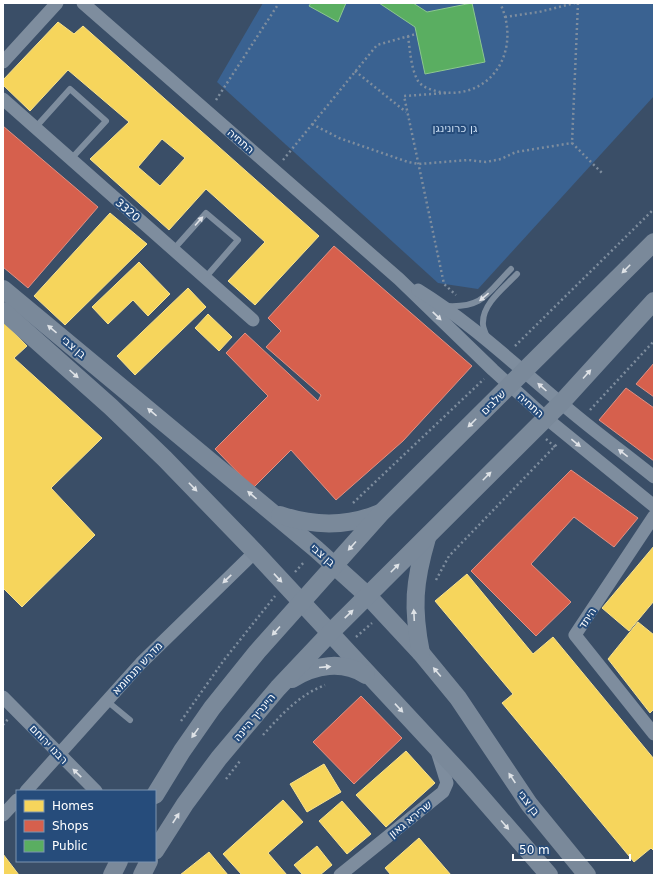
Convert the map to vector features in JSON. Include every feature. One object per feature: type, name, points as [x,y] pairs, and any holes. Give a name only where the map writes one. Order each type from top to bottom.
[{"type":"main road","name":"שלבים","points":[[335,565],[382,512],[654,242]]},
{"type":"main road","name":"בן צבי","points":[[3,288],[335,565],[368,596],[421,653],[458,698],[528,804],[588,875]]},
{"type":"main road","points":[[368,596],[546,418],[653,305]]},
{"type":"main road","name":"בן צבי","points":[[3,311],[111,407],[160,454],[255,552],[436,747],[549,875]]},
{"type":"main road","points":[[273,513],[293,520],[327,524],[364,520],[382,512]]},
{"type":"main road","points":[[421,653],[415,623],[414,600],[420,560],[428,535]]},
{"type":"main road","points":[[156,793],[182,750],[212,708],[257,652],[335,565]]},
{"type":"main road","name":"היינריך היינה","points":[[156,849],[185,804],[219,758],[278,688],[330,632],[368,596]]},
{"type":"main road","points":[[278,688],[300,674],[324,666],[349,668],[360,671],[372,679]]},
{"type":"main road","points":[[112,875],[118,862]]},
{"type":"main road","points":[[142,875],[148,862]]},
{"type":"street","points":[[3,62],[57,3]]},
{"type":"street","name":"התחיה","points":[[83,3],[399,279],[509,386],[654,506]]},
{"type":"street","name":"3320","points":[[3,99],[253,320]]},
{"type":"street","name":"התחיה","points":[[399,279],[444,306],[524,370],[560,403],[654,477]]},
{"type":"street","name":"היתד","points":[[654,516],[575,635],[654,734]]},
{"type":"street","name":"מדרש תנחומא","points":[[27,790],[59,756],[140,663],[255,552]]},
{"type":"street","name":"רבנו ירוחם","points":[[3,696],[59,756],[95,790]]},
{"type":"street","name":"שרירא גאון","points":[[340,875],[443,792],[447,783],[436,747]]},
{"type":"street","points":[[3,815],[16,801]]},
{"type":"lane","points":[[35,128],[70,89],[106,121],[71,159]]},
{"type":"lane","points":[[173,250],[206,212],[238,240],[205,278]]},
{"type":"lane","points":[[444,306],[469,306],[475,304],[511,269]]},
{"type":"lane","points":[[488,341],[482,322],[486,311],[492,300],[516,274]]},
{"type":"lane","points":[[107,701],[130,720]]},
{"type":"path","points":[[208,112],[279,3]]},
{"type":"path","points":[[469,306],[444,284],[419,164],[406,112],[404,96],[468,90],[483,85],[496,74],[505,51],[507,38],[505,17],[500,3]]},
{"type":"path","points":[[505,17],[538,12],[575,3]]},
{"type":"path","points":[[578,3],[572,144],[603,174]]},
{"type":"path","points":[[274,170],[377,45],[416,34]]},
{"type":"path","points":[[408,36],[415,73],[419,82],[429,90],[446,93]]},
{"type":"path","points":[[355,71],[406,112]]},
{"type":"path","points":[[312,124],[339,138],[408,162],[419,164],[468,160],[486,162],[501,159],[516,152],[572,144]]},
{"type":"green space","name":"גן כרונינגן","points":[[263,3],[654,3],[654,96],[478,289],[438,283],[217,82]]},
{"type":"building: Homes","points":[[58,22],[74,34],[83,26],[319,236],[255,305],[228,281],[265,242],[206,189],[169,230],[90,159],[129,122],[68,70],[30,111],[3,85],[3,80]],"holes":[[[162,139],[185,158],[160,186],[138,167]]]},
{"type":"building: Homes","points":[[110,213],[147,244],[65,325],[34,296]]},
{"type":"building: Homes","points":[[139,262],[170,294],[148,316],[133,300],[108,324],[92,307]]},
{"type":"building: Homes","points":[[188,288],[206,307],[135,375],[117,356]]},
{"type":"building: Homes","points":[[208,314],[232,337],[219,351],[195,328]]},
{"type":"building: Homes","points":[[5,323],[27,346],[14,358],[102,438],[51,488],[95,535],[22,607],[3,588],[3,325]]},
{"type":"building: Homes","points":[[654,546],[654,601],[629,631],[602,608]]},
{"type":"building: Homes","points":[[467,574],[533,654],[553,637],[654,759],[654,851],[651,848],[634,862],[502,703],[513,694],[435,601]]},
{"type":"building: Homes","points":[[638,622],[654,635],[654,709],[650,713],[608,659]]},
{"type":"building: Homes","points":[[406,751],[435,783],[386,827],[356,795]]},
{"type":"building: Homes","points":[[324,764],[341,792],[307,812],[290,784]]},
{"type":"building: Homes","points":[[283,800],[303,822],[268,853],[287,875],[242,875],[223,854]]},
{"type":"building: Homes","points":[[342,801],[371,834],[347,854],[319,821]]},
{"type":"building: Homes","points":[[419,838],[451,875],[391,875],[385,868]]},
{"type":"building: Homes","points":[[317,846],[332,865],[320,875],[303,875],[294,865]]},
{"type":"building: Homes","points":[[209,852],[228,875],[180,875]]},
{"type":"building: Homes","points":[[3,854],[19,875],[3,875]]},
{"type":"building: Shops","points":[[3,126],[98,207],[28,288],[3,267]]},
{"type":"building: Shops","points":[[334,246],[472,366],[403,441],[336,500],[291,450],[253,488],[215,449],[268,396],[226,353],[245,333],[318,401],[321,395],[266,347],[281,331],[268,318]]},
{"type":"building: Shops","points":[[654,363],[654,397],[636,384]]},
{"type":"building: Shops","points":[[626,388],[654,408],[654,461],[599,420]]},
{"type":"building: Shops","points":[[571,470],[638,518],[614,547],[574,517],[531,564],[571,602],[536,636],[471,571]]},
{"type":"building: Shops","points":[[361,696],[402,738],[354,784],[313,742]]},
{"type":"building: Public","points":[[311,3],[346,3],[338,22],[309,6]]},
{"type":"building: Public","points":[[379,3],[413,3],[427,12],[472,3],[485,62],[425,74],[415,27]]}]
